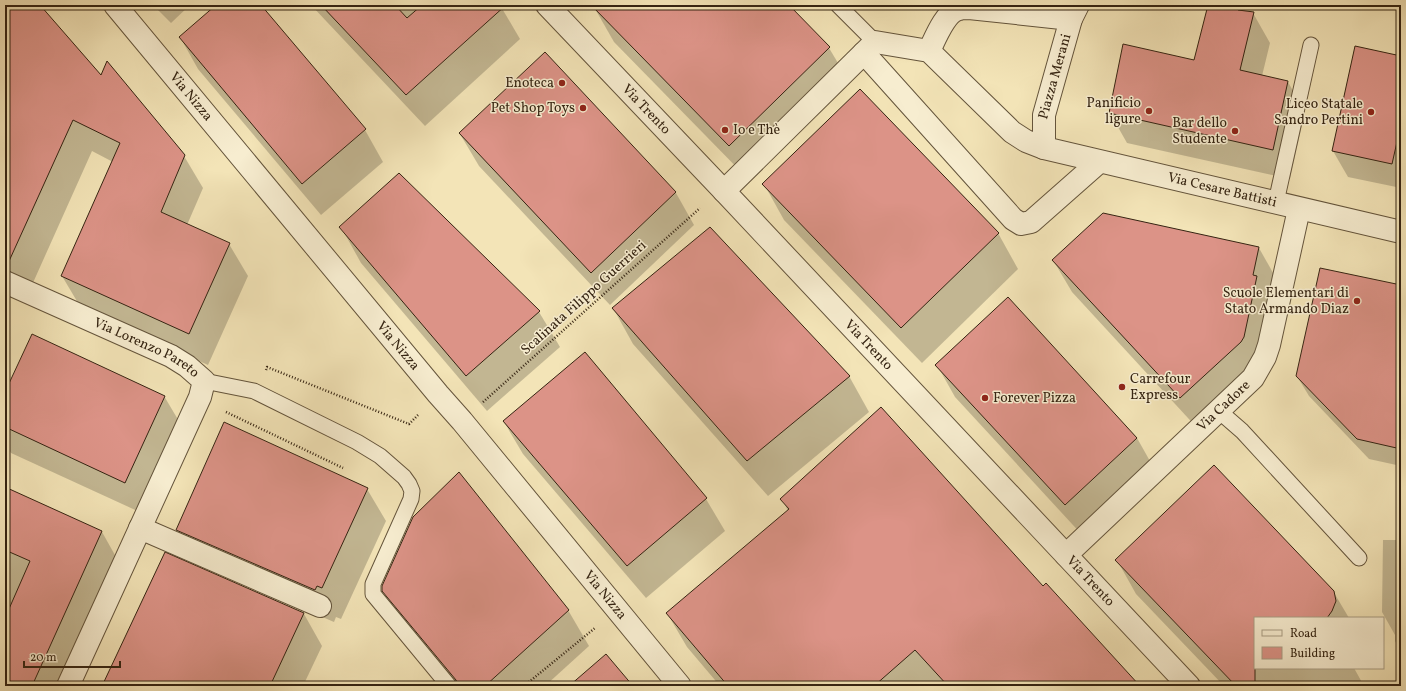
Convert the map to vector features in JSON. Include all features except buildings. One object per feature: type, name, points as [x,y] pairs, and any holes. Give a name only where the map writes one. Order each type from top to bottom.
[{"type":"street","name":"Via Nizza","points":[[115,5],[462,421],[680,686]]},
{"type":"street","name":"Via Trento","points":[[547,5],[724,191],[1189,686]]},
{"type":"street","name":"Piazza Merani","points":[[929,51],[943,23],[950,14],[958,9],[968,8],[1075,12],[1044,115],[1044,148]]},
{"type":"street","points":[[870,47],[1013,219],[1021,224],[1030,222],[1099,162]]},
{"type":"street","points":[[724,191],[870,47],[929,51],[1012,132],[1026,141],[1044,148]]},
{"type":"street","name":"Via Cesare Battisti","points":[[1044,148],[1401,232]]},
{"type":"street","name":"Via Cadore","points":[[1066,555],[1253,378],[1265,357],[1269,345],[1299,209]]},
{"type":"street","name":"Via Lorenzo Pareto","points":[[5,282],[171,356],[187,366],[204,381],[200,397],[68,686]]},
{"type":"street","points":[[140,528],[320,606]]},
{"type":"lane","points":[[838,5],[870,47]]},
{"type":"lane","points":[[1276,202],[1311,45]]},
{"type":"lane","points":[[204,381],[254,391],[323,425],[380,456],[409,484],[412,491],[411,499],[373,584],[373,594],[448,686]]},
{"type":"lane","points":[[1219,411],[1242,430],[1359,558]]},
{"type":"path","name":"Scalinata Filippo Guerrieri","points":[[481,404],[700,208]]},
{"type":"path","points":[[265,372],[267,367],[409,424],[418,415]]},
{"type":"path","points":[[226,412],[343,468]]},
{"type":"path","points":[[524,686],[595,628]]},
{"type":"place","name":"Enoteca","points":[[562,83]]},
{"type":"place","name":"Pet Shop Toys","points":[[583,108]]},
{"type":"place","name":"Panificio ligure","points":[[1149,111]]},
{"type":"place","name":"Liceo Statale Sandro Pertini","points":[[1371,112]]},
{"type":"place","name":"Io e Thè","points":[[725,130]]},
{"type":"place","name":"Bar dello Studente","points":[[1235,131]]},
{"type":"place","name":"Scuole Elementari di Stato Armando Diaz","points":[[1357,301]]},
{"type":"place","name":"Carrefour Express","points":[[1122,387]]},
{"type":"place","name":"Forever Pizza","points":[[985,398]]}]
